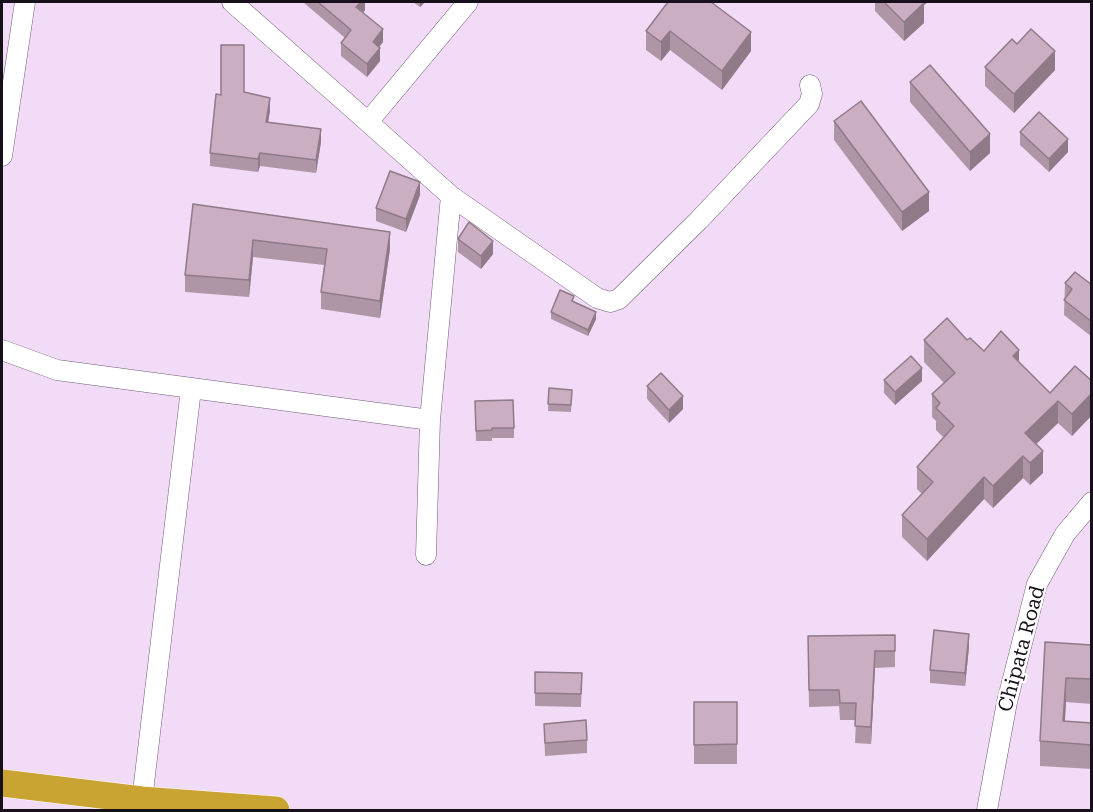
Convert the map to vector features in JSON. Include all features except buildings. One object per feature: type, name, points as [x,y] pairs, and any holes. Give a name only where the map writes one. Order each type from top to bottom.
[{"type":"highway","points":[[2,783],[141,800],[276,810]]},
{"type":"street","points":[[2,156],[26,2]]},
{"type":"street","points":[[232,2],[451,196],[597,298],[610,302],[619,299],[699,220],[809,104],[812,94],[810,85]]},
{"type":"street","points":[[368,122],[468,2]]},
{"type":"street","points":[[426,555],[430,420],[451,196]]},
{"type":"street","points":[[2,350],[57,370],[430,420]]},
{"type":"street","points":[[141,800],[191,389]]},
{"type":"street","name":"Chipata Road","points":[[987,810],[1007,702],[1037,584],[1065,534],[1092,502]]}]
